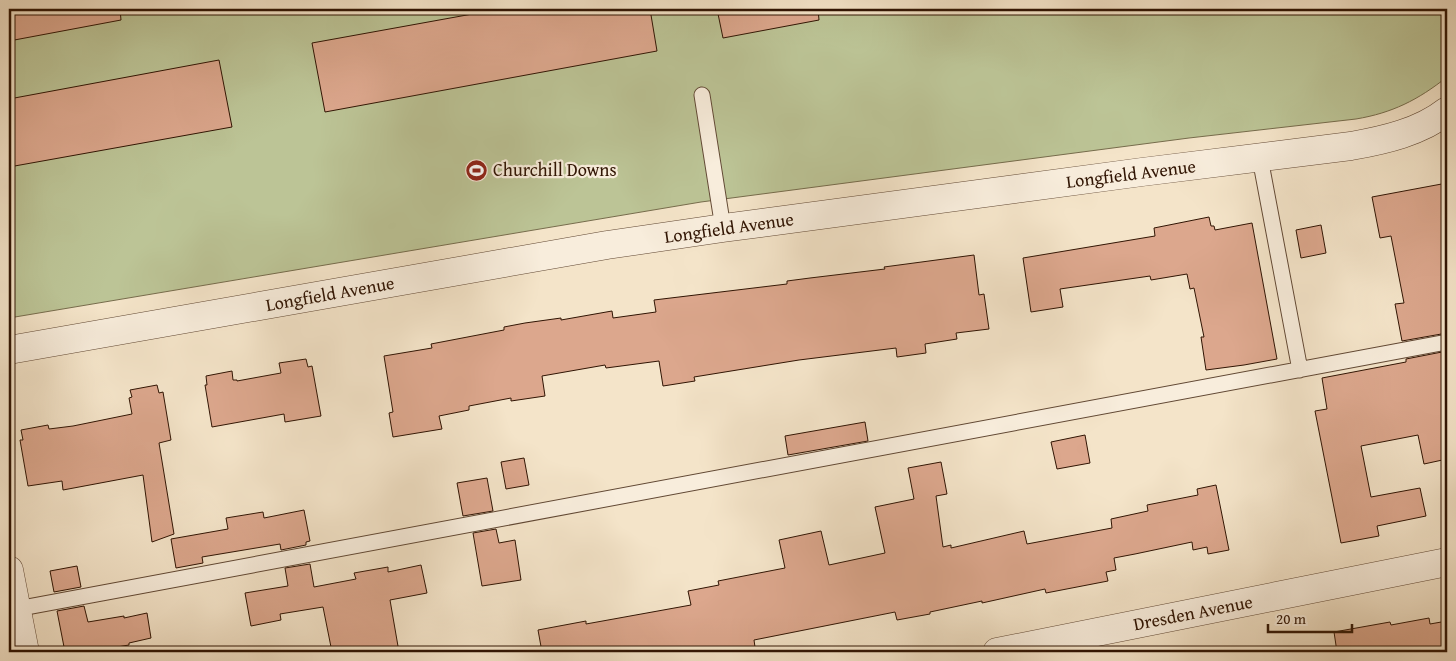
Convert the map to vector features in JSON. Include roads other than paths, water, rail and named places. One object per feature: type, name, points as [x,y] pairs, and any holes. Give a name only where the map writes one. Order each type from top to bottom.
[{"type":"street","name":"Longfield Avenue","points":[[9,350],[607,245],[1380,141],[1406,133],[1439,118],[1447,111]]},
{"type":"street","name":"Dresden Avenue","points":[[997,652],[1447,562]]},
{"type":"street","points":[[9,570],[13,609],[25,652]]},
{"type":"lane","points":[[702,94],[723,228]]},
{"type":"lane","points":[[1260,158],[1300,370]]},
{"type":"lane","points":[[13,609],[1447,342]]},
{"type":"place","name":"Churchill Downs","points":[[477,170]]}]
